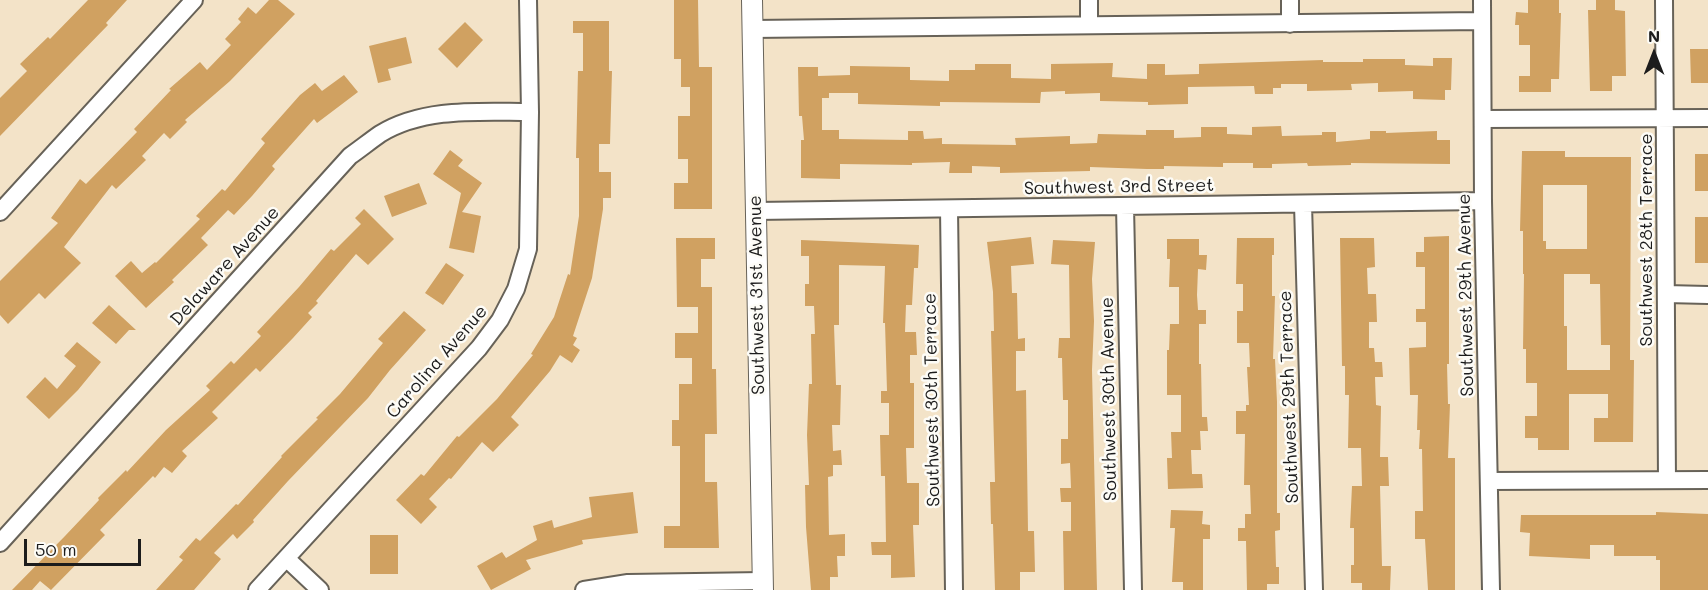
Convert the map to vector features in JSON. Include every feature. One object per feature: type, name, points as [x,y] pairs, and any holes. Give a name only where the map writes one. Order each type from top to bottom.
[{"type":"main road","name":"Southwest 31st Avenue","points":[[752,0],[763,585]]},
{"type":"street","points":[[0,212],[194,0]]},
{"type":"street","name":"Carolina Avenue","points":[[257,590],[479,348],[500,320],[516,289],[528,249],[530,112],[528,0]]},
{"type":"street","points":[[1089,0],[1089,25]]},
{"type":"street","points":[[1290,0],[1290,24]]},
{"type":"street","name":"Southwest 29th Avenue","points":[[1482,0],[1483,201],[1491,590]]},
{"type":"street","name":"Southwest 28th Terrace","points":[[1664,0],[1667,480]]},
{"type":"street","points":[[752,29],[1482,21]]},
{"type":"street","name":"Delaware Avenue","points":[[0,543],[350,156],[381,134],[415,119],[454,112],[530,112]]},
{"type":"street","points":[[1483,119],[1708,118]]},
{"type":"street","name":"Southwest 3rd Street","points":[[756,212],[1483,201]]},
{"type":"street","name":"Southwest 29th Terrace","points":[[1303,204],[1314,590]]},
{"type":"street","name":"Southwest 30th Avenue","points":[[1125,206],[1133,590]]},
{"type":"street","name":"Southwest 30th Terrace","points":[[949,209],[954,590]]},
{"type":"street","points":[[1666,294],[1708,295]]},
{"type":"street","points":[[1489,482],[1708,480]]},
{"type":"street","points":[[287,559],[320,590]]},
{"type":"street","points":[[584,590],[628,583],[763,585]]},
{"type":"building","points":[[88,0],[127,0],[106,23],[108,25],[0,136],[0,98],[27,71],[20,64],[48,37],[50,39]]},
{"type":"building","points":[[269,0],[278,0],[295,14],[230,81],[185,120],[187,122],[170,139],[164,133],[142,156],[146,160],[116,189],[112,185],[64,247],[81,263],[45,299],[39,293],[8,324],[0,315],[0,281],[58,223],[51,218],[80,179],[86,184],[137,132],[134,129],[171,90],[169,89],[200,62],[207,70],[231,45],[225,39],[241,22],[238,19],[248,7],[256,14]]},
{"type":"building","points":[[674,0],[698,0],[699,67],[712,67],[712,209],[674,209],[674,183],[688,183],[688,159],[678,159],[678,116],[690,116],[690,87],[681,87],[681,59],[674,59]]},
{"type":"building","points":[[1528,0],[1559,0],[1559,13],[1561,13],[1559,79],[1551,79],[1551,92],[1519,92],[1519,76],[1530,76],[1530,45],[1519,45],[1519,25],[1515,25],[1516,12],[1528,13]]},
{"type":"building","points":[[1596,0],[1615,0],[1615,10],[1625,11],[1626,76],[1612,76],[1612,91],[1590,91],[1588,10],[1596,10]]},
{"type":"building","points":[[573,21],[609,21],[609,71],[612,71],[610,144],[599,144],[599,172],[611,172],[611,198],[603,198],[592,278],[573,336],[577,338],[573,345],[580,350],[572,363],[560,355],[550,371],[511,417],[519,425],[493,452],[482,442],[451,479],[449,478],[429,499],[437,507],[421,524],[396,500],[421,474],[424,476],[457,436],[459,437],[497,399],[533,355],[531,354],[554,317],[568,274],[570,275],[579,216],[579,158],[576,158],[578,71],[583,71],[583,33],[573,33]]},
{"type":"building","points":[[465,22],[483,40],[457,68],[438,49]]},
{"type":"building","points":[[406,37],[412,63],[388,69],[391,80],[378,83],[369,46]]},
{"type":"building","points":[[1690,49],[1708,49],[1708,83],[1691,83]]},
{"type":"building","points":[[1433,58],[1452,58],[1451,90],[1445,90],[1445,100],[1413,99],[1413,91],[1378,92],[1378,83],[1351,84],[1352,90],[1307,91],[1307,84],[1281,84],[1281,88],[1273,88],[1273,94],[1255,94],[1254,86],[1188,87],[1188,104],[1148,105],[1148,102],[1100,101],[1100,93],[1065,94],[1065,91],[1041,92],[1040,103],[940,102],[940,106],[858,104],[858,93],[829,93],[829,98],[822,98],[822,130],[839,130],[839,139],[908,140],[908,131],[923,131],[924,139],[942,138],[942,144],[1016,145],[1015,138],[1070,136],[1070,144],[1097,143],[1098,134],[1146,135],[1146,130],[1174,130],[1174,138],[1201,137],[1201,127],[1227,127],[1227,134],[1252,135],[1252,127],[1281,126],[1282,136],[1322,135],[1322,132],[1336,132],[1336,142],[1370,139],[1370,131],[1386,131],[1386,133],[1437,131],[1437,140],[1450,140],[1450,164],[1351,163],[1351,165],[1308,166],[1307,163],[1272,164],[1272,168],[1253,168],[1253,163],[1223,163],[1223,167],[1164,166],[1164,169],[1147,169],[1090,167],[1090,171],[1000,173],[1000,167],[972,166],[972,173],[949,173],[950,162],[912,163],[912,165],[840,164],[840,179],[801,178],[801,140],[804,140],[802,116],[799,116],[798,67],[818,67],[818,76],[850,75],[850,66],[910,67],[910,80],[949,81],[949,70],[975,70],[975,64],[1011,64],[1011,78],[1051,79],[1051,64],[1113,63],[1112,77],[1147,79],[1147,64],[1165,64],[1165,75],[1199,74],[1199,64],[1323,60],[1323,62],[1363,62],[1363,59],[1405,59],[1405,65],[1433,66]]},
{"type":"building","points":[[344,75],[358,92],[317,123],[314,119],[272,166],[275,169],[234,215],[228,210],[201,238],[208,245],[146,308],[115,276],[131,261],[142,273],[156,263],[200,219],[196,216],[222,189],[225,191],[265,143],[261,139],[300,95],[315,83],[322,91]]},
{"type":"building","points":[[450,150],[463,160],[458,166],[482,183],[462,212],[481,216],[474,253],[449,248],[461,193],[433,174]]},
{"type":"building","points":[[1522,151],[1565,151],[1565,157],[1631,157],[1630,360],[1634,360],[1633,442],[1594,442],[1594,418],[1608,418],[1608,394],[1569,394],[1569,450],[1538,450],[1538,438],[1525,438],[1525,416],[1537,416],[1537,383],[1526,383],[1526,349],[1523,349],[1523,231],[1520,231]],"holes":[[[1543,185],[1587,185],[1587,249],[1546,249],[1546,241],[1543,241]],[[1564,274],[1590,274],[1590,284],[1600,284],[1601,345],[1610,345],[1610,370],[1567,370]]]},
{"type":"building","points":[[1695,154],[1708,154],[1708,191],[1695,191]]},
{"type":"building","points":[[419,183],[427,204],[392,217],[384,196]]},
{"type":"building","points":[[364,209],[394,239],[368,265],[356,254],[316,301],[318,303],[308,313],[312,317],[293,338],[260,372],[256,368],[212,412],[218,418],[182,451],[187,456],[172,473],[164,467],[155,478],[153,476],[100,530],[105,535],[51,590],[40,581],[32,590],[12,590],[99,500],[98,498],[210,390],[206,386],[231,361],[234,364],[261,336],[257,332],[331,249],[334,251],[361,224],[355,218]]},
{"type":"building","points":[[1695,217],[1708,217],[1708,263],[1695,263]]},
{"type":"building","points":[[1449,236],[1448,458],[1455,458],[1455,590],[1428,590],[1425,539],[1415,539],[1415,511],[1423,511],[1422,449],[1419,449],[1420,430],[1417,430],[1418,395],[1410,395],[1409,348],[1426,347],[1426,322],[1416,322],[1416,309],[1425,309],[1425,267],[1416,267],[1416,252],[1424,252],[1424,237]]},
{"type":"building","points":[[1031,237],[1034,264],[1011,266],[1012,293],[1017,293],[1018,339],[1025,338],[1025,351],[1016,351],[1016,391],[1026,390],[1028,531],[1034,531],[1035,572],[1020,572],[1020,590],[995,590],[990,482],[995,482],[991,331],[994,331],[993,292],[987,242]]},
{"type":"building","points":[[676,238],[715,238],[715,259],[701,259],[701,287],[712,287],[712,369],[716,369],[717,434],[705,434],[705,482],[717,482],[719,548],[664,548],[664,526],[680,526],[680,446],[672,446],[672,420],[679,420],[679,384],[692,384],[692,358],[675,358],[675,333],[698,333],[698,307],[677,307]]},
{"type":"building","points":[[1237,238],[1274,238],[1274,255],[1272,255],[1272,296],[1275,296],[1273,359],[1275,359],[1277,402],[1277,513],[1280,513],[1280,530],[1275,531],[1279,584],[1267,584],[1267,590],[1247,590],[1246,541],[1238,541],[1238,528],[1245,528],[1245,514],[1251,514],[1250,485],[1244,485],[1245,434],[1236,434],[1236,411],[1246,411],[1246,405],[1249,405],[1247,367],[1250,367],[1249,343],[1237,343],[1237,311],[1243,311],[1243,284],[1236,284]]},
{"type":"building","points":[[1340,238],[1374,238],[1375,267],[1367,268],[1368,294],[1376,294],[1377,322],[1369,322],[1369,348],[1374,348],[1375,362],[1382,362],[1383,377],[1375,377],[1376,405],[1381,406],[1380,457],[1388,457],[1389,486],[1380,486],[1382,566],[1391,566],[1390,590],[1362,590],[1362,583],[1351,583],[1351,565],[1354,565],[1354,528],[1350,528],[1352,486],[1362,486],[1361,448],[1348,448],[1349,395],[1345,395],[1345,366],[1342,366]]},
{"type":"building","points":[[1167,239],[1199,239],[1199,255],[1207,255],[1206,270],[1198,269],[1197,295],[1198,310],[1206,310],[1206,324],[1199,324],[1199,364],[1201,364],[1202,417],[1207,417],[1208,431],[1200,431],[1201,450],[1191,450],[1192,474],[1202,474],[1203,488],[1168,489],[1167,458],[1172,458],[1171,432],[1181,432],[1181,395],[1167,395],[1167,350],[1169,350],[1170,324],[1179,324],[1179,287],[1169,287],[1170,259],[1167,259]]},
{"type":"building","points":[[801,240],[919,245],[918,268],[914,268],[912,305],[906,305],[905,332],[916,332],[917,355],[910,355],[910,383],[914,383],[914,448],[906,448],[907,483],[919,483],[919,525],[913,525],[915,577],[891,578],[891,555],[872,555],[871,542],[886,542],[885,476],[881,476],[880,435],[889,435],[889,403],[881,403],[881,391],[887,391],[885,323],[883,323],[885,266],[839,265],[839,325],[834,325],[836,385],[841,385],[840,425],[832,425],[833,451],[841,450],[842,465],[833,465],[833,476],[828,477],[829,535],[845,534],[845,556],[837,556],[838,577],[830,577],[830,590],[811,590],[805,485],[809,485],[807,435],[809,384],[812,384],[811,334],[815,334],[814,306],[805,306],[805,284],[809,284],[809,256],[801,256]]},
{"type":"building","points":[[1053,240],[1095,242],[1092,279],[1094,321],[1092,370],[1097,590],[1064,590],[1063,531],[1071,531],[1071,502],[1061,502],[1060,488],[1071,488],[1070,463],[1061,464],[1061,439],[1068,439],[1068,400],[1063,400],[1062,358],[1058,358],[1059,338],[1070,338],[1069,265],[1051,264]]},
{"type":"building","points":[[446,263],[464,275],[443,305],[425,293]]},
{"type":"building","points":[[109,305],[136,330],[129,330],[116,344],[92,323]]},
{"type":"building","points":[[404,311],[426,330],[368,398],[288,481],[253,520],[254,522],[237,539],[233,534],[214,553],[221,559],[194,590],[156,590],[183,560],[179,557],[196,538],[200,541],[236,504],[238,505],[281,456],[318,419],[316,418],[340,394],[383,343],[378,339]]},
{"type":"building","points":[[77,342],[101,362],[78,390],[49,419],[26,397],[45,377],[57,389],[76,366],[64,356]]},
{"type":"building","points":[[633,492],[638,533],[582,540],[583,544],[526,560],[531,569],[491,590],[477,566],[502,552],[506,558],[537,540],[533,526],[552,520],[554,528],[592,517],[589,497]]},
{"type":"building","points":[[1171,510],[1203,511],[1202,524],[1210,525],[1210,539],[1203,539],[1203,590],[1183,590],[1183,582],[1172,582],[1175,528],[1170,528]]},
{"type":"building","points":[[1656,512],[1708,514],[1708,590],[1660,590],[1660,560],[1656,560],[1656,556],[1614,556],[1614,545],[1590,545],[1590,559],[1529,556],[1530,533],[1520,532],[1521,515],[1656,515]]},
{"type":"building","points":[[370,535],[398,535],[398,574],[370,574]]}]
